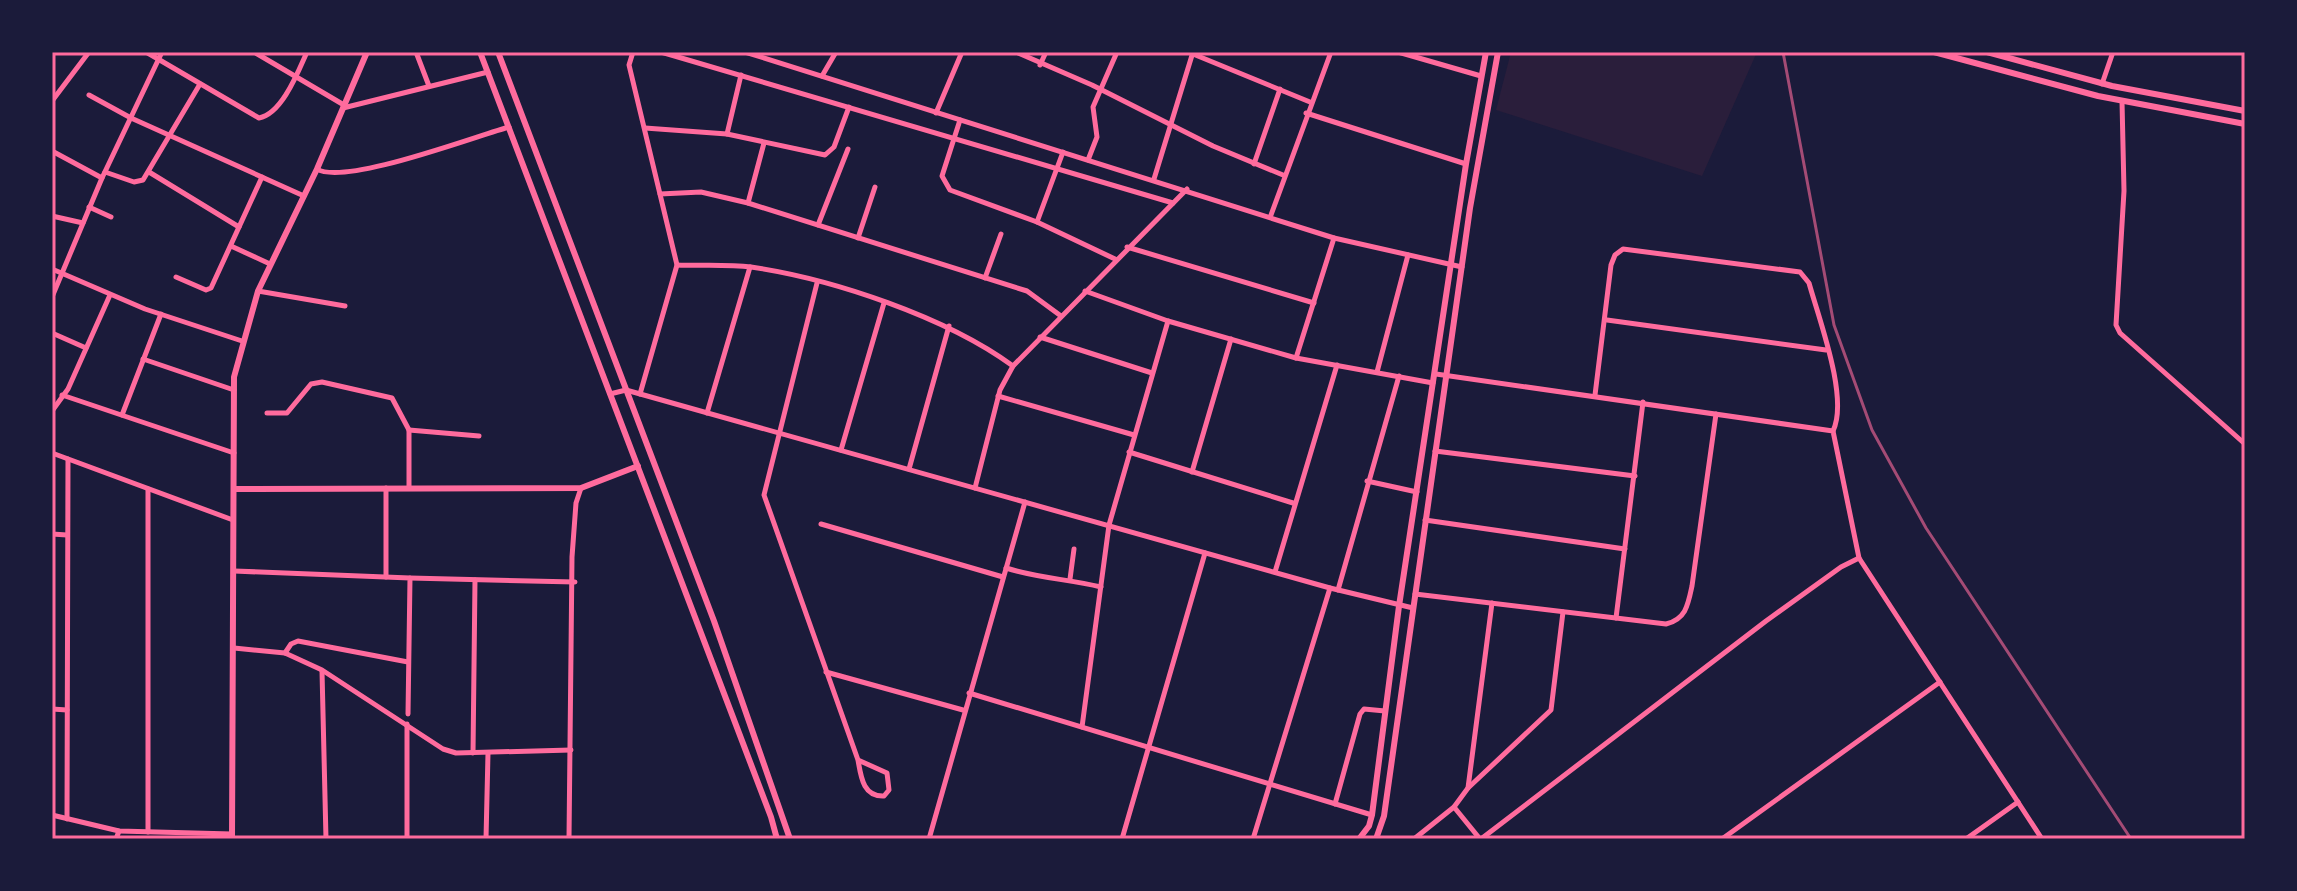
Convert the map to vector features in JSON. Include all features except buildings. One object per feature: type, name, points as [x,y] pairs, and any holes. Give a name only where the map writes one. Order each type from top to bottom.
[{"type":"street","points":[[52,101],[89,52]]},
{"type":"street","points":[[146,52],[259,118],[276,105],[296,77],[307,52]]},
{"type":"street","points":[[52,297],[89,207],[162,52]]},
{"type":"street","points":[[254,52],[344,107],[488,72]]},
{"type":"street","points":[[52,815],[119,831],[232,836],[234,390],[242,341],[258,291],[317,169],[367,52]]},
{"type":"street","points":[[416,52],[429,86]]},
{"type":"street","points":[[480,52],[777,839]]},
{"type":"street","points":[[498,52],[714,621],[790,839]]},
{"type":"street","points":[[633,52],[629,65],[677,265],[640,394]]},
{"type":"street","points":[[661,52],[1173,203]]},
{"type":"street","points":[[745,52],[1271,215],[1334,238],[1462,267]]},
{"type":"street","points":[[822,76],[836,52]]},
{"type":"street","points":[[1016,52],[1283,175]]},
{"type":"street","points":[[1040,65],[1046,52]]},
{"type":"street","points":[[1088,160],[1097,137],[1093,109],[1117,52]]},
{"type":"street","points":[[1271,215],[1283,175],[1331,52]]},
{"type":"street","points":[[1398,52],[1481,76]]},
{"type":"street","points":[[1359,839],[1369,826],[1372,815],[1399,606],[1450,265],[1486,52]]},
{"type":"street","points":[[1376,839],[1384,816],[1462,267],[1498,52]]},
{"type":"street","points":[[1934,52],[2122,101],[2245,124]]},
{"type":"street","points":[[1987,52],[2102,84],[2245,111]]},
{"type":"street","points":[[2102,84],[2113,52]]},
{"type":"street","points":[[936,113],[960,53]]},
{"type":"street","points":[[1154,179],[1192,53],[1310,102]]},
{"type":"street","points":[[727,134],[741,75]]},
{"type":"street","points":[[52,151],[104,175],[139,182],[149,172],[200,84]]},
{"type":"street","points":[[1254,164],[1280,89]]},
{"type":"street","points":[[89,95],[131,118],[304,196]]},
{"type":"street","points":[[2122,101],[2124,191],[2116,325],[2120,333],[2245,444]]},
{"type":"street","points":[[645,128],[727,134],[825,155],[834,147],[849,107]]},
{"type":"street","points":[[1306,113],[1466,164]]},
{"type":"street","points":[[960,120],[942,176],[950,190],[1037,222],[1115,259]]},
{"type":"street","points":[[317,169],[333,175],[380,166],[509,127]]},
{"type":"street","points":[[748,203],[764,143]]},
{"type":"street","points":[[818,225],[848,149]]},
{"type":"street","points":[[1037,222],[1063,152]]},
{"type":"street","points":[[149,172],[239,227]]},
{"type":"street","points":[[176,277],[209,290],[262,177]]},
{"type":"street","points":[[858,238],[875,187]]},
{"type":"street","points":[[975,488],[998,396],[1013,366],[1187,189]]},
{"type":"street","points":[[660,194],[701,192],[748,203],[1035,294],[1061,316]]},
{"type":"street","points":[[89,207],[111,217]]},
{"type":"street","points":[[52,216],[83,223]]},
{"type":"street","points":[[985,278],[1001,234]]},
{"type":"street","points":[[1296,358],[1334,238]]},
{"type":"street","points":[[231,246],[270,264]]},
{"type":"street","points":[[1127,247],[1314,303]]},
{"type":"street","points":[[1595,395],[1607,320],[1611,265],[1615,255],[1623,249],[1742,263],[1804,274],[1840,407],[1833,431],[1859,558],[2042,839]]},
{"type":"street","points":[[1377,372],[1408,255]]},
{"type":"street","points":[[677,265],[750,267],[884,303],[949,326],[1013,366]]},
{"type":"street","points":[[707,413],[750,267]]},
{"type":"street","points":[[52,269],[110,295],[242,341]]},
{"type":"street","points":[[817,283],[764,495],[858,760],[864,786],[870,793],[884,796],[889,790],[887,773],[858,760]]},
{"type":"street","points":[[258,291],[345,306]]},
{"type":"street","points":[[1085,291],[1168,321],[1296,358],[1434,383]]},
{"type":"street","points":[[52,411],[110,295]]},
{"type":"street","points":[[841,450],[884,303]]},
{"type":"street","points":[[122,415],[161,314]]},
{"type":"street","points":[[1607,320],[1826,350]]},
{"type":"street","points":[[1082,727],[1109,525],[1168,321]]},
{"type":"street","points":[[909,469],[949,326]]},
{"type":"street","points":[[52,333],[86,348]]},
{"type":"street","points":[[1040,337],[1152,373]]},
{"type":"street","points":[[1192,472],[1231,339]]},
{"type":"street","points":[[143,359],[234,390]]},
{"type":"street","points":[[1275,572],[1293,503],[1337,365]]},
{"type":"street","points":[[1436,374],[1833,431]]},
{"type":"street","points":[[1338,590],[1399,376]]},
{"type":"street","points":[[267,413],[287,413],[311,384],[322,382],[392,398],[409,430],[409,488]]},
{"type":"street","points":[[610,394],[626,390],[1330,588],[1413,608]]},
{"type":"street","points":[[62,395],[234,453]]},
{"type":"street","points":[[998,396],[1134,435]]},
{"type":"street","points":[[1616,618],[1643,402]]},
{"type":"street","points":[[1415,594],[1670,624],[1687,609],[1716,414]]},
{"type":"street","points":[[409,430],[479,436]]},
{"type":"street","points":[[1435,451],[1635,476]]},
{"type":"street","points":[[1129,452],[1293,503]]},
{"type":"street","points":[[52,453],[234,520]]},
{"type":"street","points":[[67,819],[68,459]]},
{"type":"street","points":[[235,489],[581,488],[638,466]]},
{"type":"street","points":[[1367,481],[1417,492]]},
{"type":"street","points":[[386,488],[386,577]]},
{"type":"street","points":[[569,839],[575,516],[581,488]]},
{"type":"street","points":[[148,489],[148,832]]},
{"type":"street","points":[[929,839],[963,710],[1025,502]]},
{"type":"street","points":[[1425,520],[1625,549]]},
{"type":"street","points":[[821,524],[1003,577]]},
{"type":"street","points":[[52,534],[67,535]]},
{"type":"street","points":[[1070,579],[1074,549]]},
{"type":"street","points":[[1122,839],[1205,553]]},
{"type":"street","points":[[1454,807],[1481,839],[1766,621],[1841,567],[1859,558]]},
{"type":"street","points":[[1006,568],[1035,577],[1070,579],[1101,587]]},
{"type":"street","points":[[234,571],[575,582]]},
{"type":"street","points":[[408,714],[410,578]]},
{"type":"street","points":[[473,753],[475,580]]},
{"type":"street","points":[[1253,839],[1330,588]]},
{"type":"street","points":[[1468,788],[1492,603]]},
{"type":"street","points":[[1414,839],[1454,807],[1468,788],[1551,710],[1563,612]]},
{"type":"street","points":[[285,653],[291,644],[298,641],[408,662]]},
{"type":"street","points":[[234,648],[285,653],[322,670],[443,749],[473,753],[571,750]]},
{"type":"street","points":[[322,670],[326,839]]},
{"type":"street","points":[[826,672],[963,710]]},
{"type":"street","points":[[1722,839],[1940,682]]},
{"type":"street","points":[[969,693],[1372,815]]},
{"type":"street","points":[[52,709],[67,710]]},
{"type":"street","points":[[1335,804],[1360,714],[1364,709],[1385,711]]},
{"type":"street","points":[[407,724],[407,839]]},
{"type":"street","points":[[486,839],[488,753]]},
{"type":"street","points":[[1966,839],[2018,802]]},
{"type":"street","points":[[116,839],[119,831]]},
{"type":"shaded area","points":[[1511,52],[1757,52],[1702,176],[1496,110]]},
{"type":"railway","points":[[1783,52],[1834,325],[1872,430],[1926,528],[2131,839]]}]
